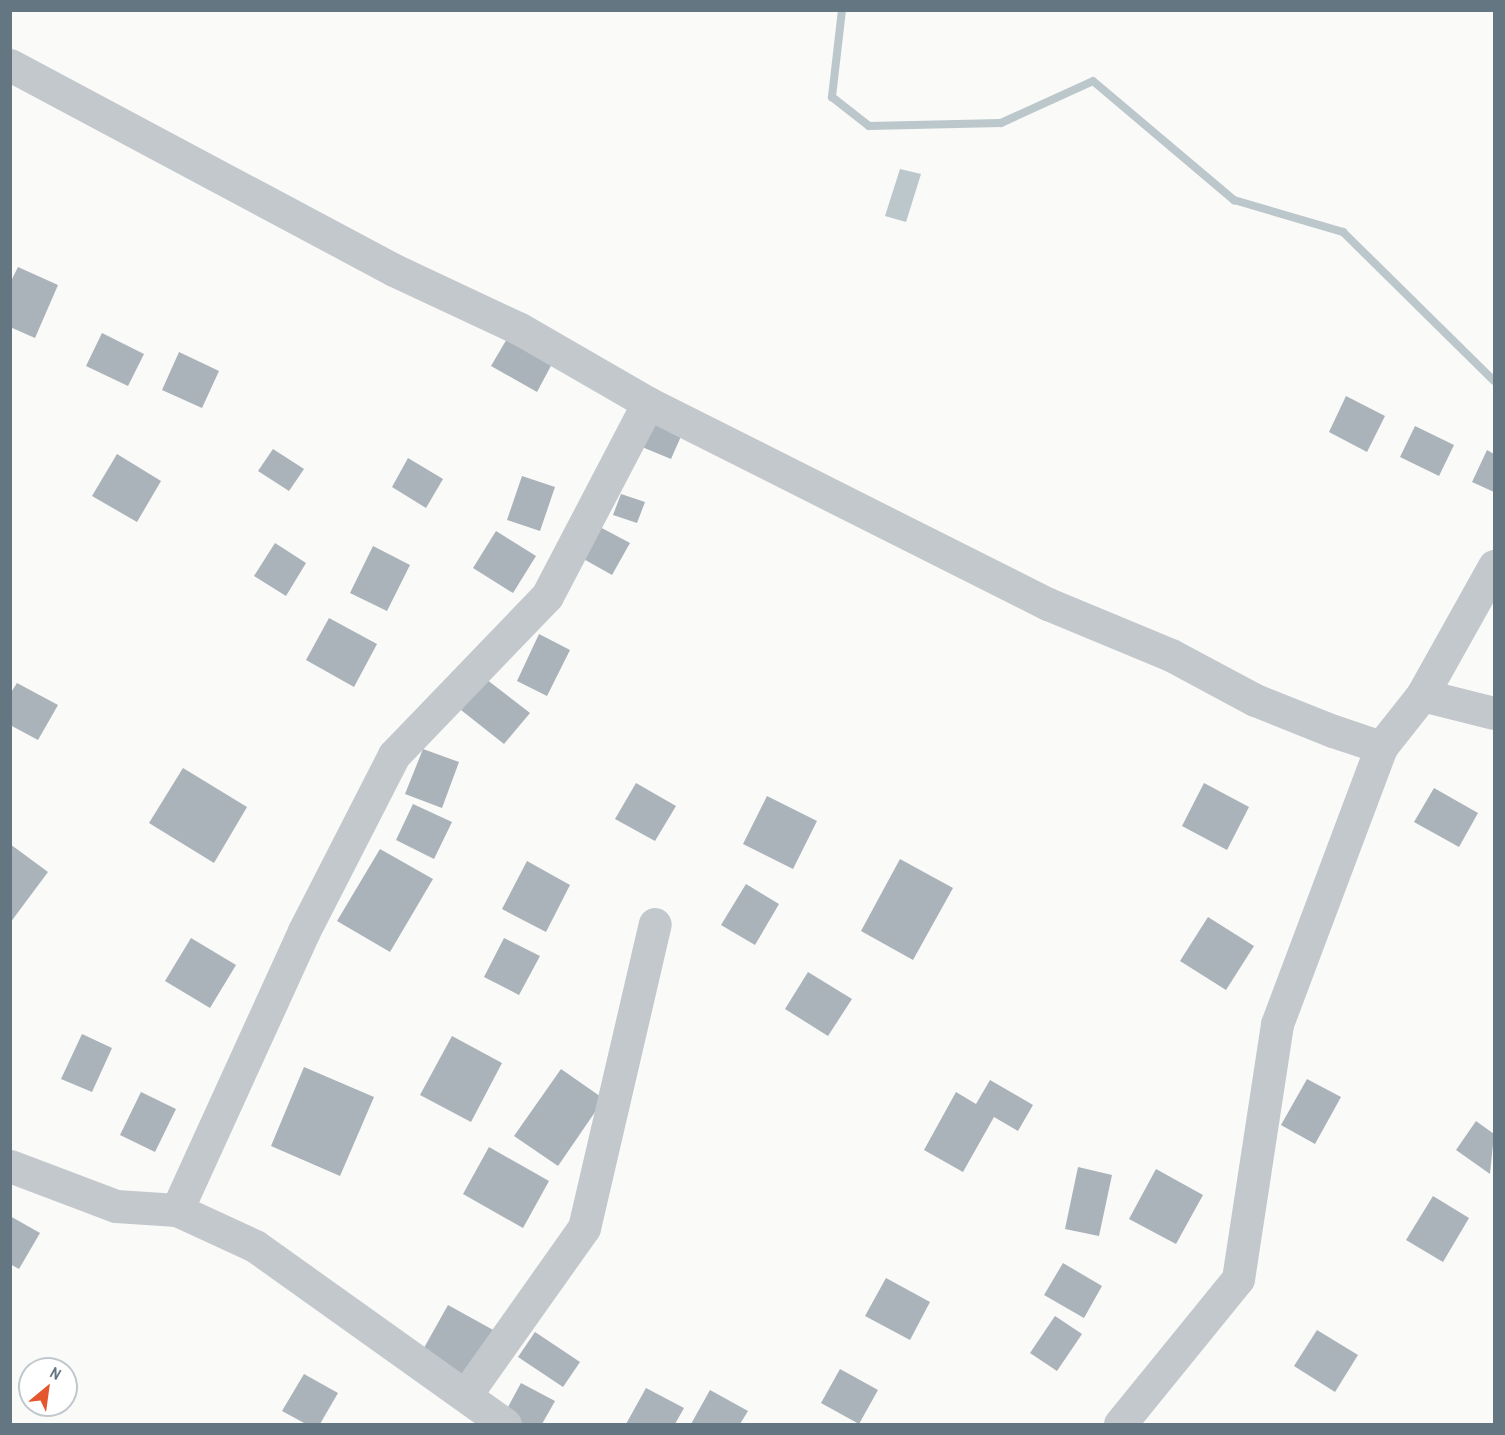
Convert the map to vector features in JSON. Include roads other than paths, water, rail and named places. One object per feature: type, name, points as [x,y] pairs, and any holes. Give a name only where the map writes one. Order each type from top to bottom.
[{"type":"street","points":[[10,65],[394,270],[520,329],[648,403],[1048,604],[1171,655],[1255,700],[1381,747]]},
{"type":"street","points":[[177,1210],[304,931],[394,755],[548,596],[648,403]]},
{"type":"street","points":[[1120,1425],[1238,1279],[1277,1024],[1381,747],[1422,695],[1494,566]]},
{"type":"street","points":[[1422,695],[1494,713]]},
{"type":"street","points":[[467,1393],[584,1228],[655,924]]},
{"type":"street","points":[[10,1166],[116,1206],[177,1210],[255,1246],[467,1393],[505,1425]]},
{"type":"waterway","points":[[842,10],[832,97],[869,126],[1001,123],[1093,81],[1234,200],[1343,232],[1494,381]]}]
